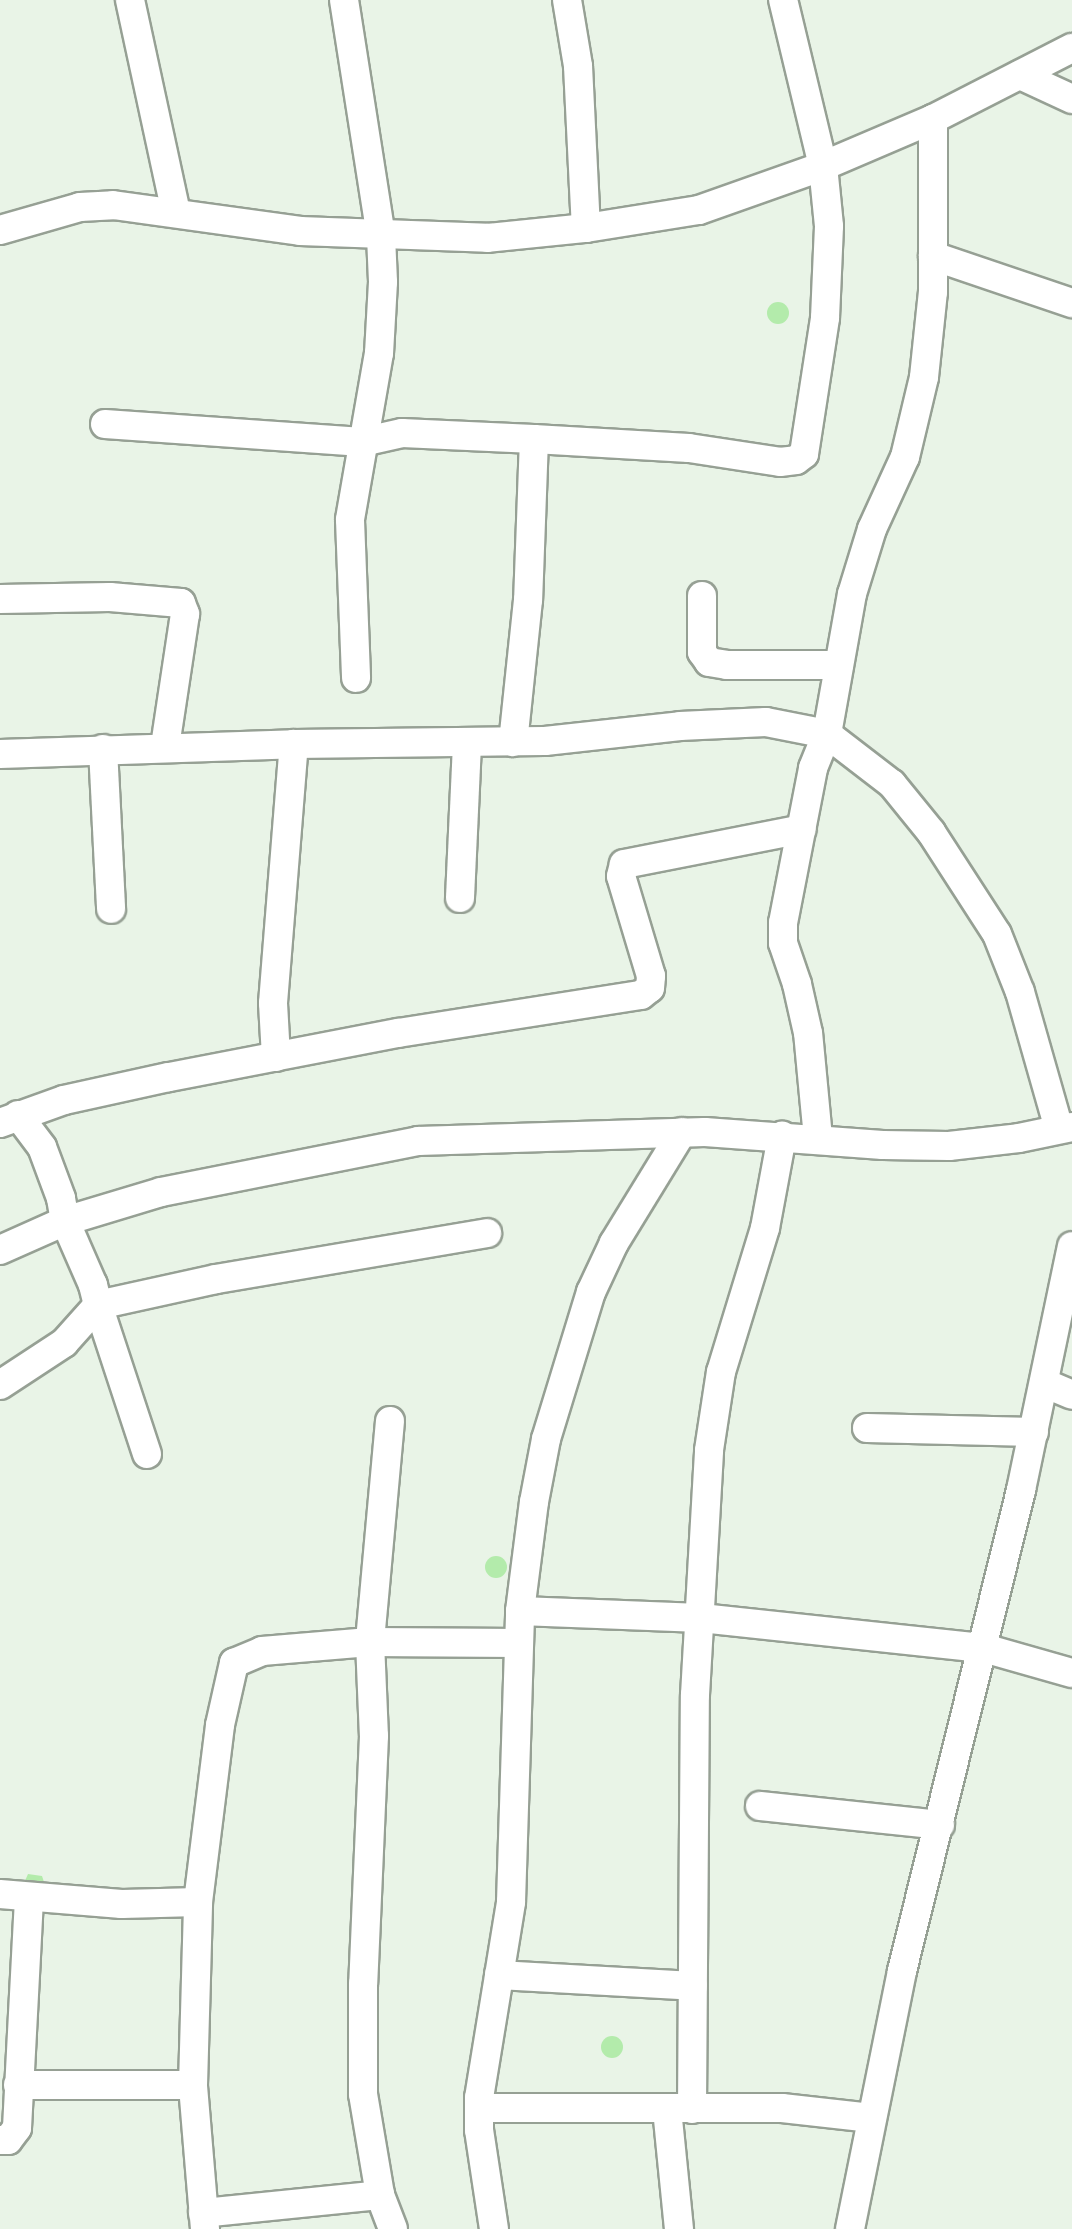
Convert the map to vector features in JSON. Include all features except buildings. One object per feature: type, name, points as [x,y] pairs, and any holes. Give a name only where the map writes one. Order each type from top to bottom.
[{"type":"street","points":[[130,0],[176,212]]},
{"type":"street","points":[[344,0],[381,236],[383,282],[379,353],[350,520],[356,678]]},
{"type":"street","points":[[567,0],[578,66],[586,228]]},
{"type":"street","points":[[105,424],[362,442],[402,433],[534,439],[689,448],[780,462],[801,457],[805,450],[825,318],[829,226],[823,166],[783,0]]},
{"type":"street","points":[[0,230],[80,207],[113,205],[300,231],[487,238],[586,228],[699,210],[823,166],[933,119],[1072,48]]},
{"type":"street","points":[[1020,75],[1072,99]]},
{"type":"street","points":[[818,1138],[808,1033],[797,984],[783,943],[783,923],[813,768],[827,734],[852,594],[872,529],[905,457],[924,377],[933,256],[933,119]]},
{"type":"street","points":[[933,256],[1072,303]]},
{"type":"street","points":[[513,742],[528,600],[534,439]]},
{"type":"street","points":[[702,596],[702,652],[709,662],[727,665],[839,665]]},
{"type":"street","points":[[0,599],[110,597],[181,603],[185,614],[165,747]]},
{"type":"street","points":[[0,754],[165,747],[513,742],[766,722],[827,734],[892,784],[931,832],[997,934],[1020,992],[1065,1128],[949,1146],[883,1145],[818,1138],[682,1132],[418,1141],[174,1189],[65,1221],[0,1250]]},
{"type":"street","points":[[460,898],[467,743]]},
{"type":"street","points":[[276,1057],[273,1003],[294,744]]},
{"type":"street","points":[[103,749],[111,909]]},
{"type":"street","points":[[9,1119],[64,1100],[398,1033],[641,995],[650,988],[651,976],[621,876],[624,864],[802,829]]},
{"type":"street","points":[[9,1119],[42,1147],[61,1198],[65,1221],[93,1285],[147,1454]]},
{"type":"street","points":[[494,2229],[479,2108],[511,1902],[524,1560],[546,1439],[591,1292],[614,1243],[682,1132]]},
{"type":"street","points":[[679,2229],[679,2109],[693,1986],[695,1695],[709,1450],[721,1372],[765,1228],[782,1136]]},
{"type":"street","points":[[0,1385],[64,1343],[98,1305],[216,1279],[487,1233]]},
{"type":"street","points":[[850,2229],[902,1971],[984,1648],[1034,1432],[1072,1246]]},
{"type":"street","points":[[1044,1383],[1072,1395]]},
{"type":"street","points":[[390,1421],[370,1642],[374,1736],[363,1984],[363,2094],[380,2195],[393,2229]]},
{"type":"street","points":[[867,1428],[1034,1432]]},
{"type":"street","points":[[520,1611],[701,1618],[984,1648],[1072,1673]]},
{"type":"street","points":[[380,2195],[204,2221],[193,2085],[198,1902],[220,1725],[234,1663],[262,1651],[370,1642],[519,1643]]},
{"type":"street","points":[[760,1806],[940,1825]]},
{"type":"street","points":[[0,1894],[29,1899],[122,1904],[198,1902]]},
{"type":"street","points":[[0,2140],[8,2140],[17,2128],[29,1899]]},
{"type":"street","points":[[499,1975],[693,1986]]},
{"type":"street","points":[[18,2085],[193,2085]]},
{"type":"street","points":[[479,2108],[782,2108],[871,2118]]}]
